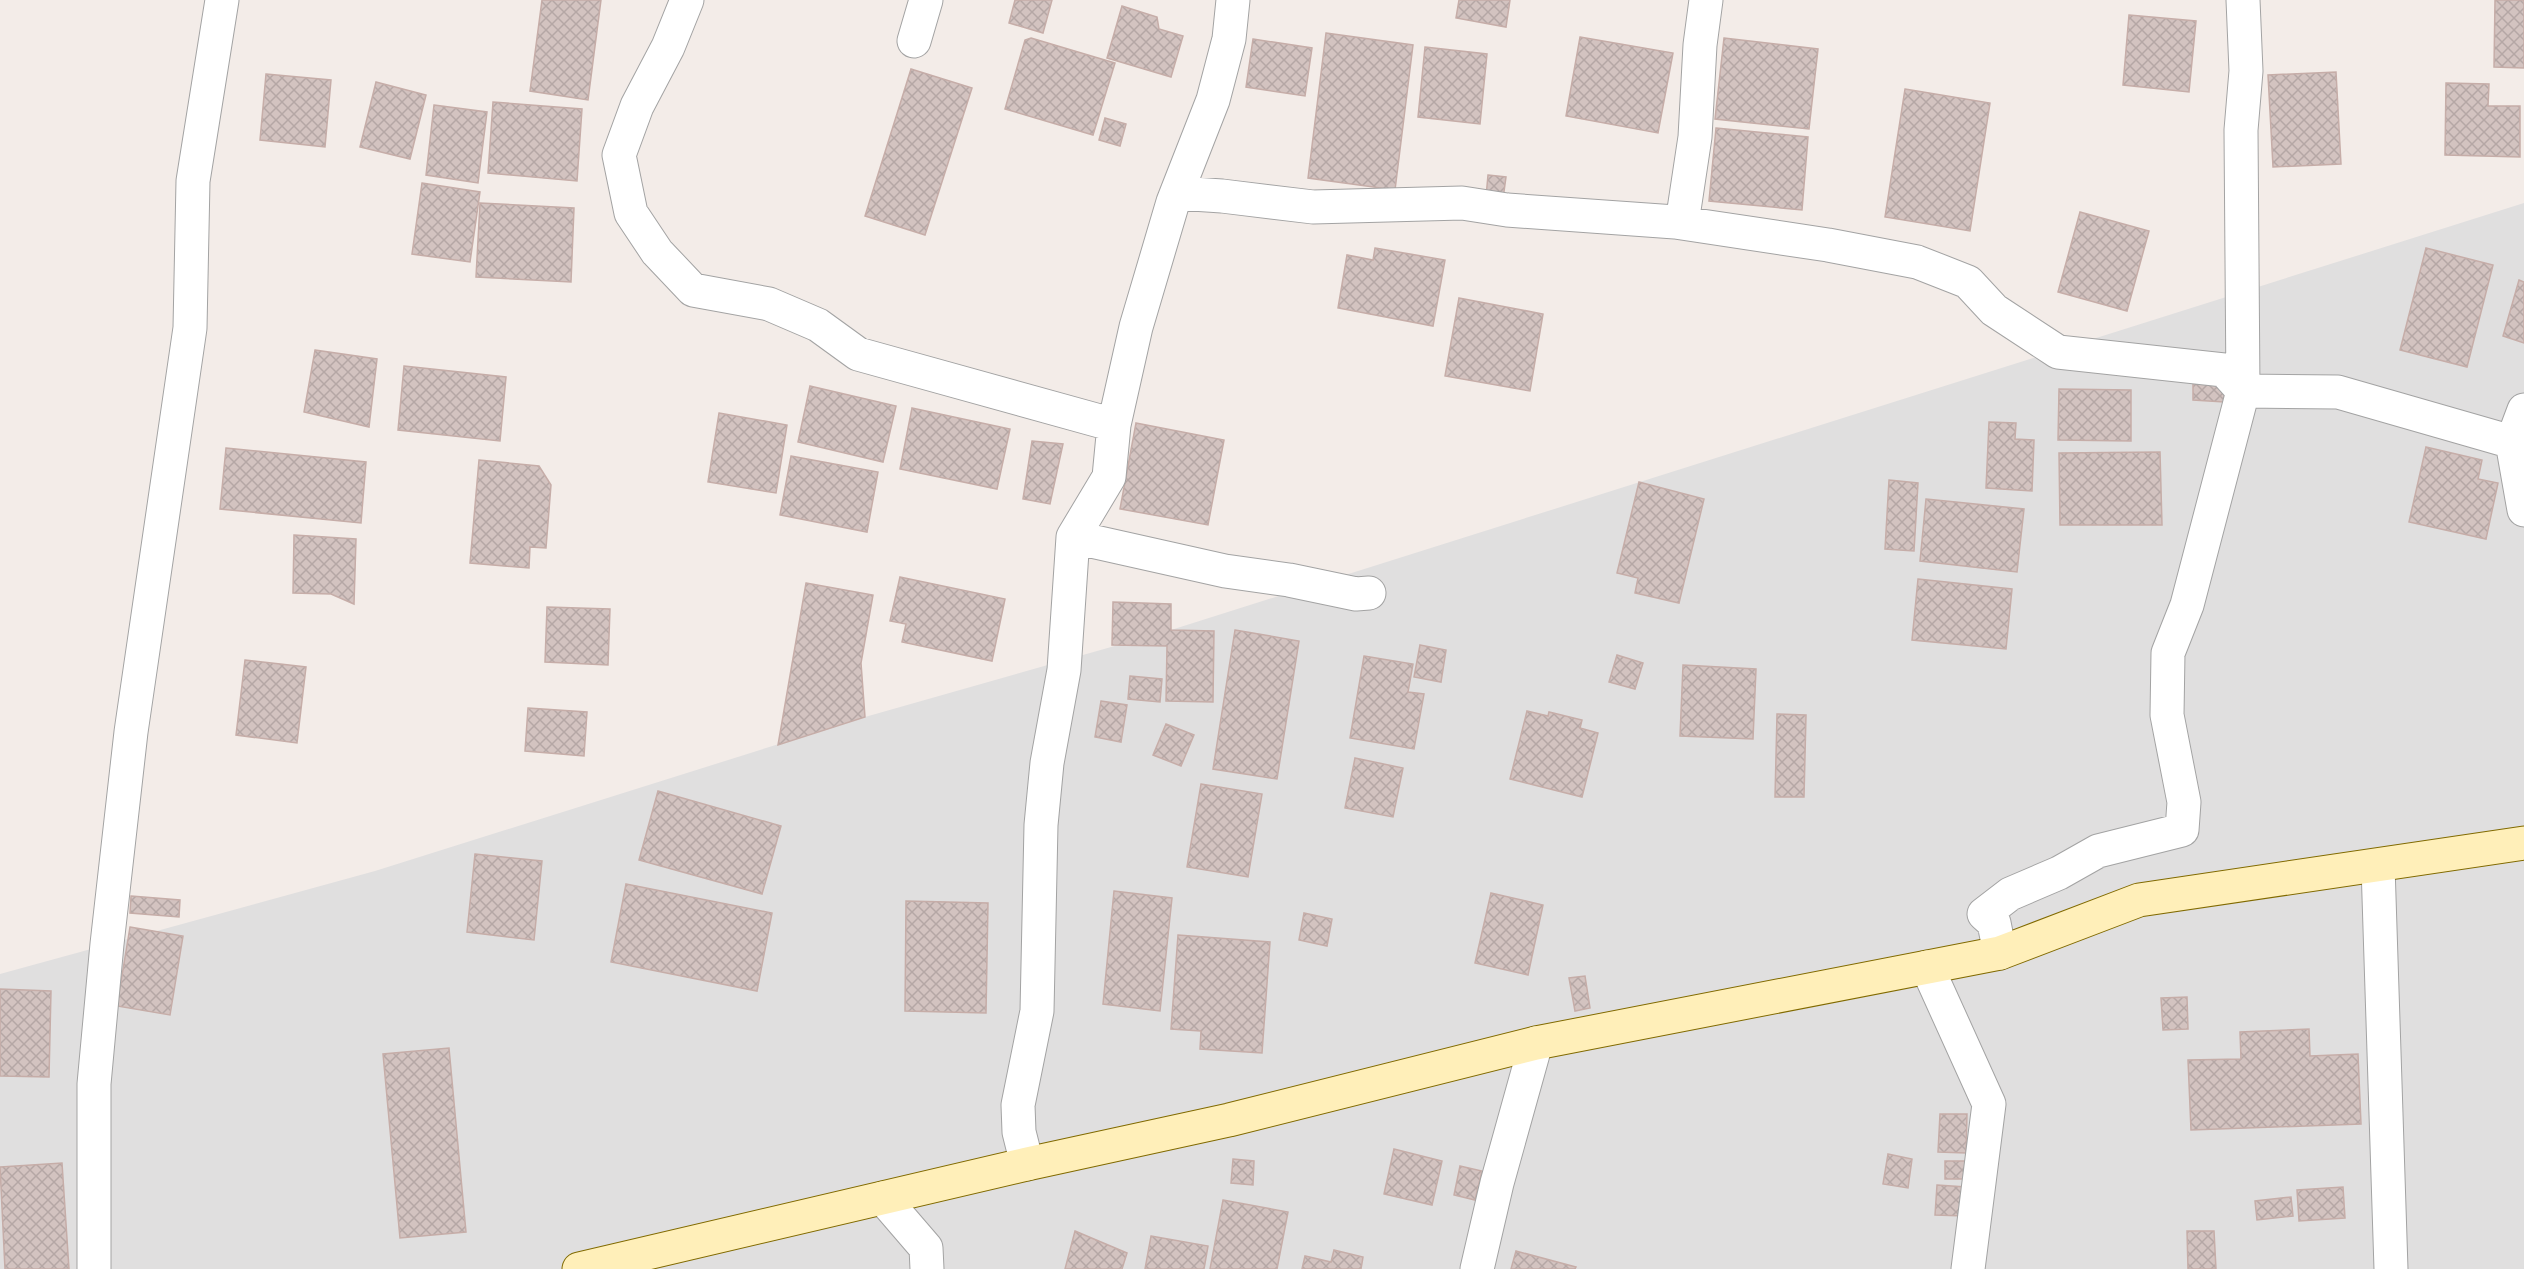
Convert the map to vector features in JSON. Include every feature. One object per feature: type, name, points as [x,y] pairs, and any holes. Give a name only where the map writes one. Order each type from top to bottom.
[{"type":"street","points":[[94,1269],[94,1084],[107,944],[131,732],[190,328],[193,181],[222,0]]},
{"type":"street","points":[[687,0],[668,47],[637,106],[619,155],[631,213],[657,252],[693,290],[769,304],[818,325],[858,354],[1114,425]]},
{"type":"street","points":[[914,41],[926,0]]},
{"type":"street","points":[[1027,1164],[1019,1132],[1018,1105],[1037,1011],[1041,825],[1047,763],[1064,670],[1073,537],[1109,477],[1114,425],[1136,327],[1156,252],[1213,100],[1229,39],[1233,0]]},
{"type":"street","points":[[1682,223],[1695,137],[1700,45],[1706,0]]},
{"type":"street","points":[[2000,953],[1994,923],[1984,914],[2010,894],[2059,873],[2098,851],[2182,830],[2184,802],[2167,715],[2168,653],[2187,605],[2242,391],[2241,130],[2246,71],[2243,0]]},
{"type":"street","points":[[1177,193],[1313,207],[1462,203],[1507,210],[1682,223],[1828,245],[1917,262],[1968,282],[1994,310],[2058,352],[2224,370],[2242,391],[2338,392],[2512,441]]},
{"type":"street","points":[[2524,410],[2512,441],[2524,510]]},
{"type":"street","points":[[1073,537],[1225,571],[1289,580],[1356,594],[1370,593]]},
{"type":"street","points":[[579,1269],[1027,1164],[1229,1120],[1536,1043],[2000,953],[2139,900],[2524,843]]},
{"type":"street","points":[[2378,866],[2391,1269]]},
{"type":"street","points":[[1927,967],[1989,1104],[1968,1269]]},
{"type":"street","points":[[1477,1269],[1497,1183],[1536,1043]]},
{"type":"street","points":[[883,1198],[927,1248],[927,1269]]},
{"type":"shaded area","points":[[2524,203],[2524,1269],[0,1269],[0,974],[375,871],[865,717],[1171,630]]},
{"type":"building","points":[[542,0],[601,0],[588,100],[530,91]]},
{"type":"building","points":[[1015,0],[1052,0],[1043,33],[1009,23]]},
{"type":"building","points":[[1459,0],[1510,0],[1506,27],[1456,18]]},
{"type":"building","points":[[2495,0],[2524,0],[2524,68],[2494,67]]},
{"type":"building","points":[[1122,6],[1157,17],[1159,29],[1183,36],[1171,77],[1107,58]]},
{"type":"building","points":[[2129,15],[2196,21],[2189,92],[2123,85]]},
{"type":"building","points":[[1326,33],[1413,45],[1395,190],[1308,178]]},
{"type":"building","points":[[1580,37],[1673,53],[1658,133],[1566,116]]},
{"type":"building","points":[[1031,38],[1115,63],[1093,135],[1005,109],[1025,40]]},
{"type":"building","points":[[1724,38],[1818,49],[1809,129],[1715,119]]},
{"type":"building","points":[[1253,39],[1312,48],[1305,96],[1246,87]]},
{"type":"building","points":[[1425,47],[1487,54],[1480,124],[1418,117]]},
{"type":"building","points":[[911,69],[972,88],[925,235],[865,216]]},
{"type":"building","points":[[2336,72],[2341,164],[2273,167],[2268,75]]},
{"type":"building","points":[[266,74],[331,80],[325,147],[260,140]]},
{"type":"building","points":[[376,82],[426,95],[410,159],[360,147]]},
{"type":"building","points":[[2446,83],[2489,84],[2488,106],[2520,106],[2520,157],[2445,155]]},
{"type":"building","points":[[1905,89],[1990,103],[1970,231],[1885,217]]},
{"type":"building","points":[[493,102],[582,109],[577,181],[488,173]]},
{"type":"building","points":[[434,105],[487,112],[478,183],[426,175]]},
{"type":"building","points":[[1105,118],[1126,124],[1120,146],[1099,140]]},
{"type":"building","points":[[1716,128],[1808,137],[1802,210],[1709,201]]},
{"type":"building","points":[[1488,175],[1506,177],[1503,199],[1486,197]]},
{"type":"building","points":[[422,183],[480,192],[470,262],[412,254]]},
{"type":"building","points":[[480,203],[574,208],[571,282],[476,277]]},
{"type":"building","points":[[2080,212],[2149,231],[2127,311],[2058,292]]},
{"type":"building","points":[[1375,248],[1445,260],[1433,326],[1338,308],[1347,255],[1373,260]]},
{"type":"building","points":[[2426,248],[2493,265],[2467,367],[2400,350]]},
{"type":"building","points":[[2519,280],[2524,282],[2524,343],[2503,336]]},
{"type":"building","points":[[1459,298],[1543,314],[1530,391],[1445,376]]},
{"type":"building","points":[[315,350],[377,359],[369,427],[304,412]]},
{"type":"building","points":[[404,366],[506,377],[500,441],[398,430]]},
{"type":"building","points":[[2193,380],[2225,382],[2224,402],[2193,400]]},
{"type":"building","points":[[810,386],[896,406],[883,462],[798,442]]},
{"type":"building","points":[[2059,389],[2131,390],[2131,441],[2058,440]]},
{"type":"building","points":[[912,408],[1010,429],[997,489],[900,469]]},
{"type":"building","points":[[719,413],[787,425],[776,493],[708,482]]},
{"type":"building","points":[[1989,422],[2016,423],[2015,439],[2034,440],[2032,491],[1986,488]]},
{"type":"building","points":[[1136,423],[1224,440],[1208,525],[1120,509]]},
{"type":"building","points":[[1032,441],[1063,444],[1050,504],[1023,499]]},
{"type":"building","points":[[2426,447],[2482,460],[2478,479],[2498,483],[2486,539],[2409,522]]},
{"type":"building","points":[[226,448],[366,462],[361,523],[220,509]]},
{"type":"building","points":[[2160,452],[2162,525],[2060,525],[2059,453]]},
{"type":"building","points":[[791,456],[878,472],[867,532],[780,515]]},
{"type":"building","points":[[479,460],[539,466],[551,485],[546,548],[530,547],[529,568],[470,563]]},
{"type":"building","points":[[1889,480],[1918,483],[1914,551],[1885,549]]},
{"type":"building","points":[[1639,482],[1704,499],[1679,603],[1635,593],[1638,578],[1617,573]]},
{"type":"building","points":[[1926,499],[2024,509],[2017,572],[1920,561]]},
{"type":"building","points":[[294,535],[356,539],[354,604],[331,594],[293,593]]},
{"type":"building","points":[[900,577],[1005,599],[992,661],[902,642],[906,624],[890,621]]},
{"type":"building","points":[[1918,579],[2012,589],[2006,649],[1912,640]]},
{"type":"building","points":[[806,583],[873,595],[861,663],[865,717],[778,745]]},
{"type":"building","points":[[1113,602],[1171,604],[1171,630],[1214,631],[1213,702],[1166,701],[1167,646],[1112,645]]},
{"type":"building","points":[[547,607],[610,609],[608,665],[545,662]]},
{"type":"building","points":[[1235,630],[1299,641],[1277,779],[1213,769]]},
{"type":"building","points":[[1420,645],[1446,650],[1441,682],[1414,677]]},
{"type":"building","points":[[1617,655],[1643,663],[1635,689],[1609,682]]},
{"type":"building","points":[[1364,656],[1413,664],[1408,692],[1424,694],[1414,749],[1350,738]]},
{"type":"building","points":[[245,660],[306,667],[297,743],[236,735]]},
{"type":"building","points":[[1683,665],[1756,669],[1753,739],[1680,736]]},
{"type":"building","points":[[1130,676],[1162,679],[1160,702],[1128,699]]},
{"type":"building","points":[[1101,701],[1127,705],[1121,742],[1095,737]]},
{"type":"building","points":[[528,708],[587,712],[584,756],[525,751]]},
{"type":"building","points":[[1527,711],[1548,716],[1549,712],[1582,720],[1580,728],[1598,733],[1582,797],[1510,779]]},
{"type":"building","points":[[1777,714],[1806,715],[1804,797],[1775,797]]},
{"type":"building","points":[[1166,724],[1194,735],[1181,766],[1153,755]]},
{"type":"building","points":[[1355,758],[1403,768],[1393,817],[1345,808]]},
{"type":"building","points":[[1201,784],[1262,794],[1248,877],[1187,867]]},
{"type":"building","points":[[658,791],[781,826],[762,894],[639,860]]},
{"type":"building","points":[[475,854],[542,861],[534,940],[467,932]]},
{"type":"building","points":[[626,884],[772,913],[757,991],[611,962]]},
{"type":"building","points":[[1114,891],[1172,898],[1160,1011],[1103,1004]]},
{"type":"building","points":[[1491,893],[1543,905],[1528,975],[1475,963]]},
{"type":"building","points":[[131,896],[180,900],[179,917],[130,913]]},
{"type":"building","points":[[906,901],[988,903],[986,1013],[905,1011]]},
{"type":"building","points":[[1304,913],[1332,919],[1327,946],[1299,940]]},
{"type":"building","points":[[130,927],[183,936],[170,1015],[117,1006]]},
{"type":"building","points":[[1178,935],[1270,942],[1262,1053],[1200,1049],[1201,1031],[1171,1029]]},
{"type":"building","points":[[1585,976],[1590,1008],[1575,1011],[1569,978]]},
{"type":"building","points":[[0,989],[51,991],[49,1077],[0,1076]]},
{"type":"building","points":[[2187,997],[2188,1029],[2163,1030],[2161,998]]},
{"type":"building","points":[[2309,1029],[2310,1056],[2358,1054],[2361,1124],[2191,1130],[2188,1060],[2241,1059],[2240,1032]]},
{"type":"building","points":[[449,1048],[466,1232],[400,1238],[383,1054]]},
{"type":"building","points":[[1940,1114],[1967,1114],[1966,1153],[1938,1152]]},
{"type":"building","points":[[1394,1149],[1442,1161],[1432,1205],[1384,1194]]},
{"type":"building","points":[[1888,1154],[1912,1159],[1908,1188],[1883,1184]]},
{"type":"building","points":[[1233,1159],[1254,1161],[1253,1185],[1231,1183]]},
{"type":"building","points":[[1945,1161],[1966,1161],[1966,1179],[1945,1179]]},
{"type":"building","points":[[62,1163],[69,1269],[5,1269],[0,1167]]},
{"type":"building","points":[[1460,1166],[1482,1171],[1475,1200],[1454,1195]]},
{"type":"building","points":[[1937,1185],[1966,1187],[1965,1216],[1935,1215]]},
{"type":"building","points":[[2343,1187],[2345,1218],[2299,1221],[2297,1190]]},
{"type":"building","points":[[2291,1197],[2293,1216],[2257,1220],[2255,1201]]},
{"type":"building","points":[[1223,1200],[1288,1212],[1277,1269],[1210,1269]]},
{"type":"building","points":[[1075,1231],[1127,1253],[1122,1269],[1065,1269]]},
{"type":"building","points":[[2187,1231],[2214,1231],[2216,1269],[2188,1269]]},
{"type":"building","points":[[1151,1236],[1208,1246],[1204,1269],[1145,1269]]},
{"type":"building","points":[[1334,1250],[1363,1257],[1361,1269],[1302,1269],[1305,1256],[1331,1262]]},
{"type":"building","points":[[1516,1251],[1576,1267],[1575,1269],[1511,1269]]}]
